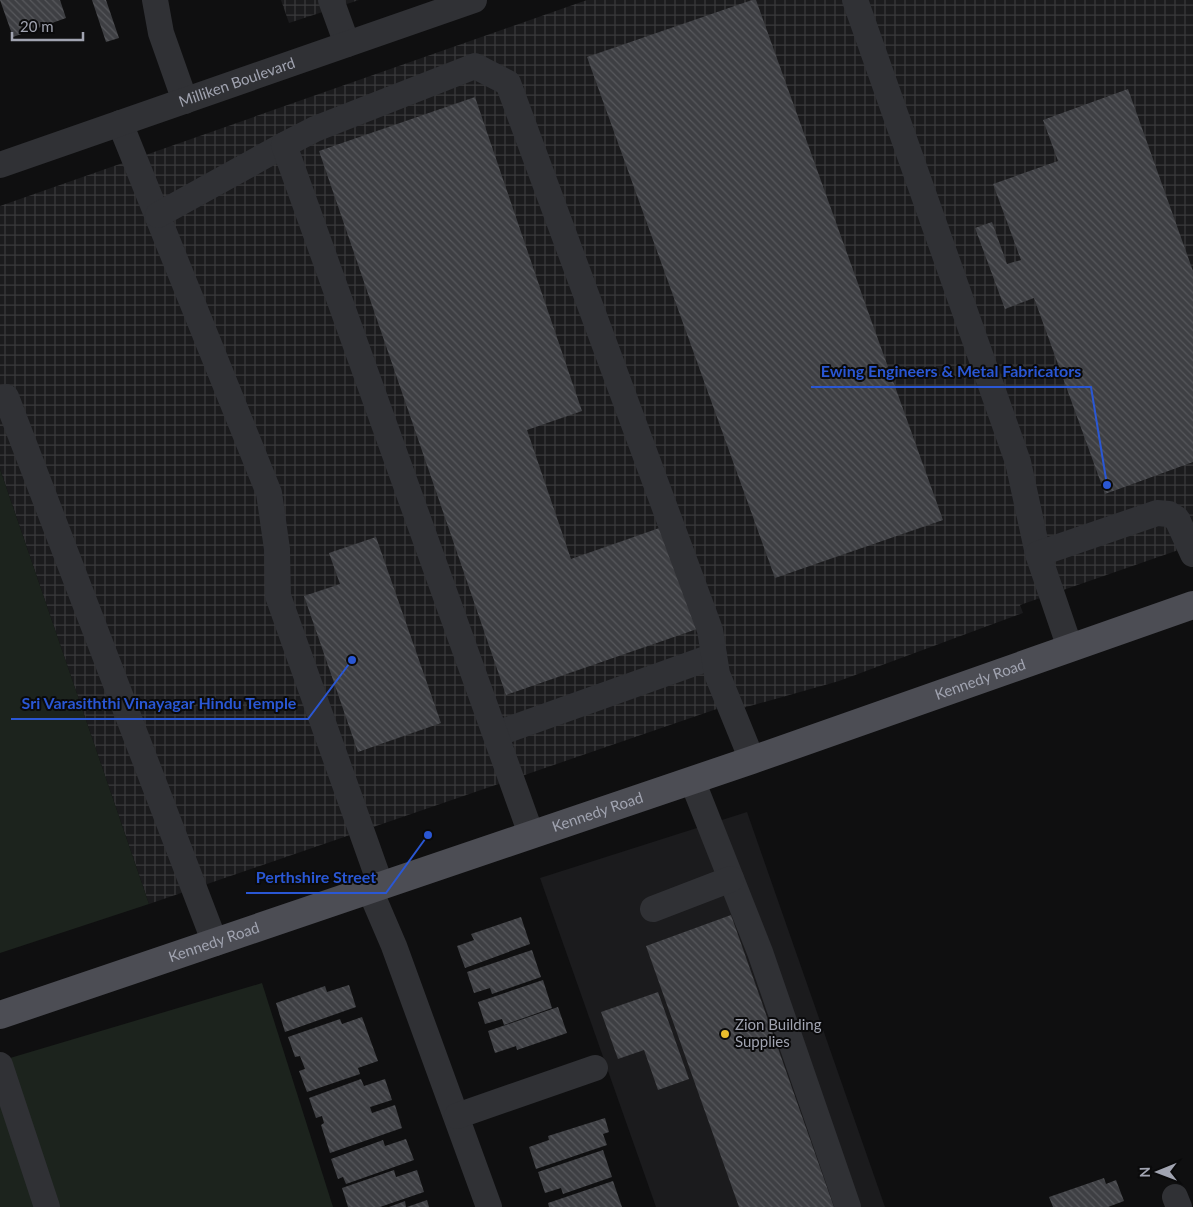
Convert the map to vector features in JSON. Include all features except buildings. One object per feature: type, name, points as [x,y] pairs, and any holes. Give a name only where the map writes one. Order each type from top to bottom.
[{"type":"main road","name":"Kennedy Road","points":[[0,1015],[752,760],[1193,605]]},
{"type":"street","points":[[156,0],[161,33],[185,101]]},
{"type":"street","points":[[331,0],[347,44]]},
{"type":"street","name":"Milliken Boulevard","points":[[0,165],[474,0]]},
{"type":"street","points":[[855,0],[1018,462],[1038,554],[1070,648]]},
{"type":"street","points":[[158,215],[314,129],[476,66],[508,83],[710,630],[717,674],[752,760]]},
{"type":"street","points":[[120,124],[269,493],[277,549],[278,596],[391,938],[489,1207]]},
{"type":"street","points":[[284,146],[531,834]]},
{"type":"street","points":[[6,397],[215,943]]},
{"type":"street","points":[[1038,554],[1157,513],[1169,514],[1178,519],[1193,554]]},
{"type":"street","points":[[496,734],[714,656]]},
{"type":"street","points":[[692,780],[760,952],[848,1207]]},
{"type":"street","points":[[653,909],[731,879]]},
{"type":"street","points":[[0,1065],[47,1207]]},
{"type":"street","points":[[457,1116],[595,1068]]},
{"type":"shaded area","points":[[281,0],[359,0],[289,23]]},
{"type":"shaded area","points":[[587,0],[1193,0],[1193,545],[1020,605],[1023,613],[839,681],[743,708],[740,701],[149,904],[0,469],[0,206]]},
{"type":"shaded area","points":[[0,469],[149,904],[0,953]]},
{"type":"shaded area","points":[[747,812],[885,1207],[656,1207],[540,878]]},
{"type":"shaded area","points":[[262,983],[333,1207],[0,1207],[0,1061]]},
{"type":"place","name":"Ewing Engineers & Metal Fabricators","points":[[1107,485]]},
{"type":"place","name":"Sri Varasiththi Vinayagar Hindu Temple","points":[[352,660]]},
{"type":"place","name":"Perthshire Street","points":[[428,835]]},
{"type":"place","name":"Zion Building Supplies","points":[[725,1034]]}]
